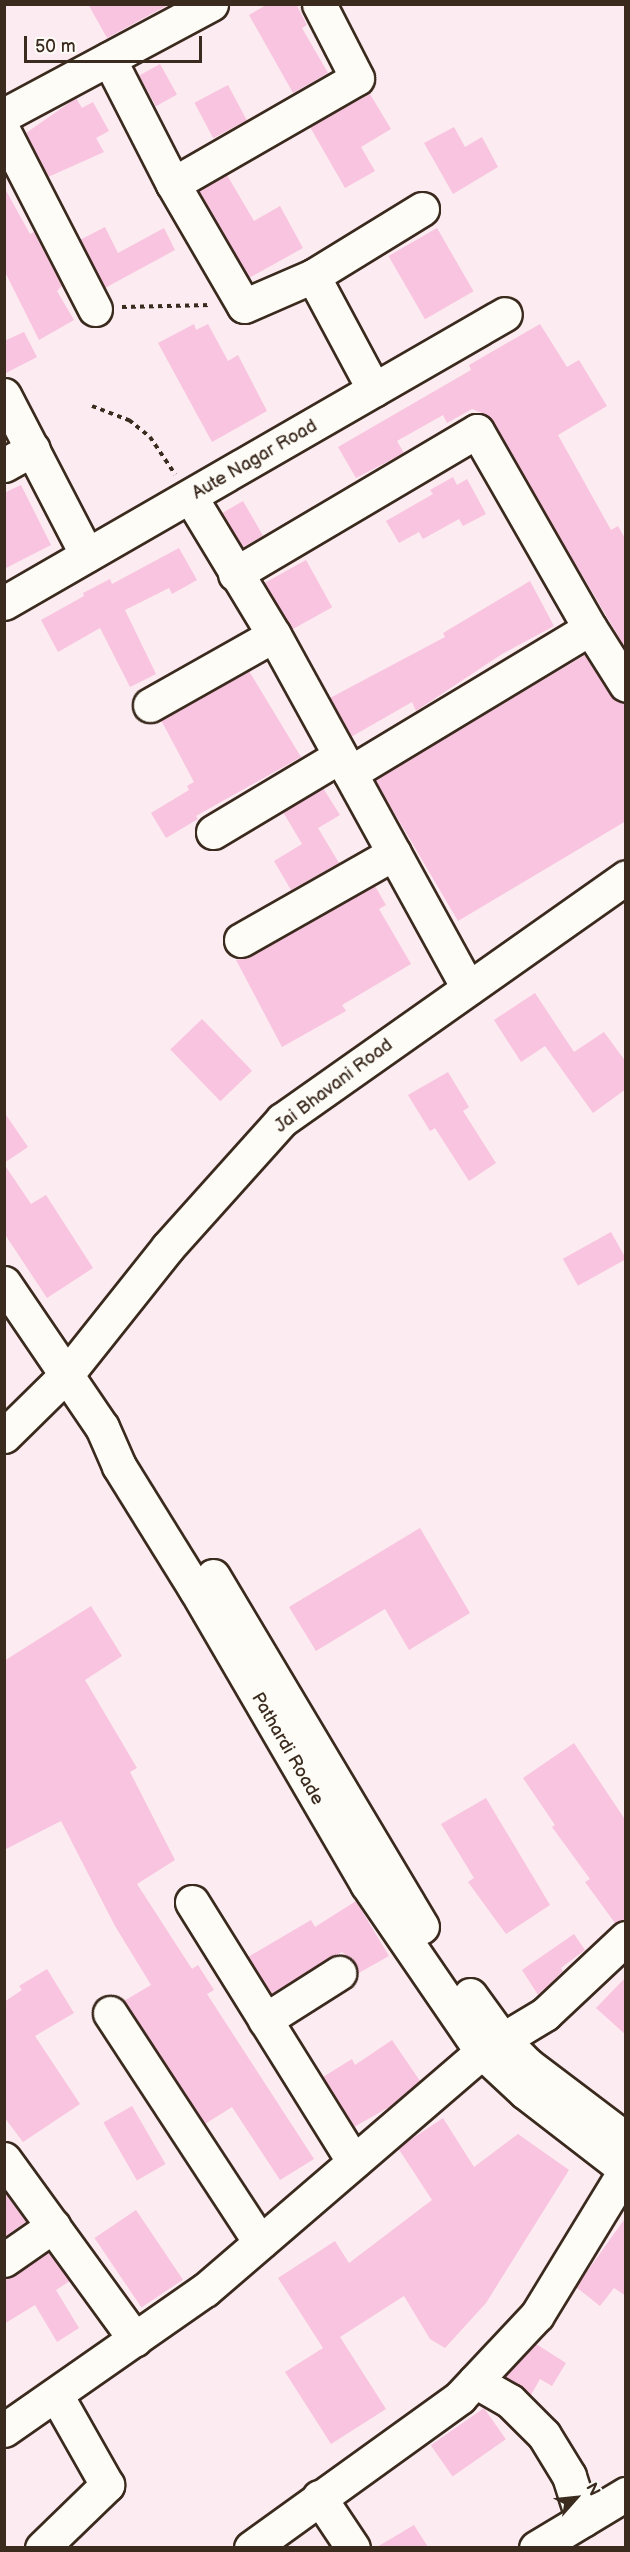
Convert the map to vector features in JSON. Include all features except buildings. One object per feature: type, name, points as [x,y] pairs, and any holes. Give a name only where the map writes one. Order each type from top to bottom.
[{"type":"street","points":[[4,116],[211,4]]},
{"type":"street","points":[[173,184],[357,78],[319,4]]},
{"type":"street","points":[[109,59],[173,184],[244,306],[313,276],[422,209]]},
{"type":"street","points":[[4,132],[95,309]]},
{"type":"street","points":[[313,276],[374,390]]},
{"type":"street","name":"Aute Nagar Road","points":[[4,603],[191,498],[505,314]]},
{"type":"street","points":[[4,395],[87,555]]},
{"type":"street","points":[[235,574],[477,431],[590,628],[626,685]]},
{"type":"street","points":[[4,465],[33,449]]},
{"type":"street","points":[[191,498],[274,635],[468,988]]},
{"type":"street","points":[[213,832],[345,764],[590,628]]},
{"type":"street","points":[[150,705],[274,635]]},
{"type":"street","points":[[241,940],[394,853]]},
{"type":"street","name":"Jai Bhavani Road","points":[[4,1436],[67,1374],[168,1247],[282,1120],[626,876]]},
{"type":"street","name":"Pathardi Roade","points":[[4,1283],[102,1427],[119,1466],[196,1590],[346,1851],[525,2092],[625,2170]]},
{"type":"street","points":[[192,1902],[354,2162]]},
{"type":"street","points":[[4,2430],[205,2290],[492,2045],[545,2014],[626,1938]]},
{"type":"street","points":[[265,2020],[339,1973]]},
{"type":"street","points":[[110,2013],[260,2242]]},
{"type":"street","points":[[492,2045],[528,2065],[626,2139]]},
{"type":"street","points":[[4,2159],[135,2339]]},
{"type":"street","points":[[251,2547],[460,2397],[537,2315],[625,2170]]},
{"type":"street","points":[[4,2260],[53,2226]]},
{"type":"street","points":[[475,2381],[510,2401],[544,2435],[569,2476],[583,2520]]},
{"type":"street","points":[[42,2547],[107,2485],[56,2394]]},
{"type":"street","points":[[536,2547],[626,2494]]},
{"type":"street","points":[[319,2497],[353,2547]]},
{"type":"path","points":[[95,309],[244,306]]},
{"type":"path","points":[[92,406],[129,420],[150,437],[191,498]]}]
